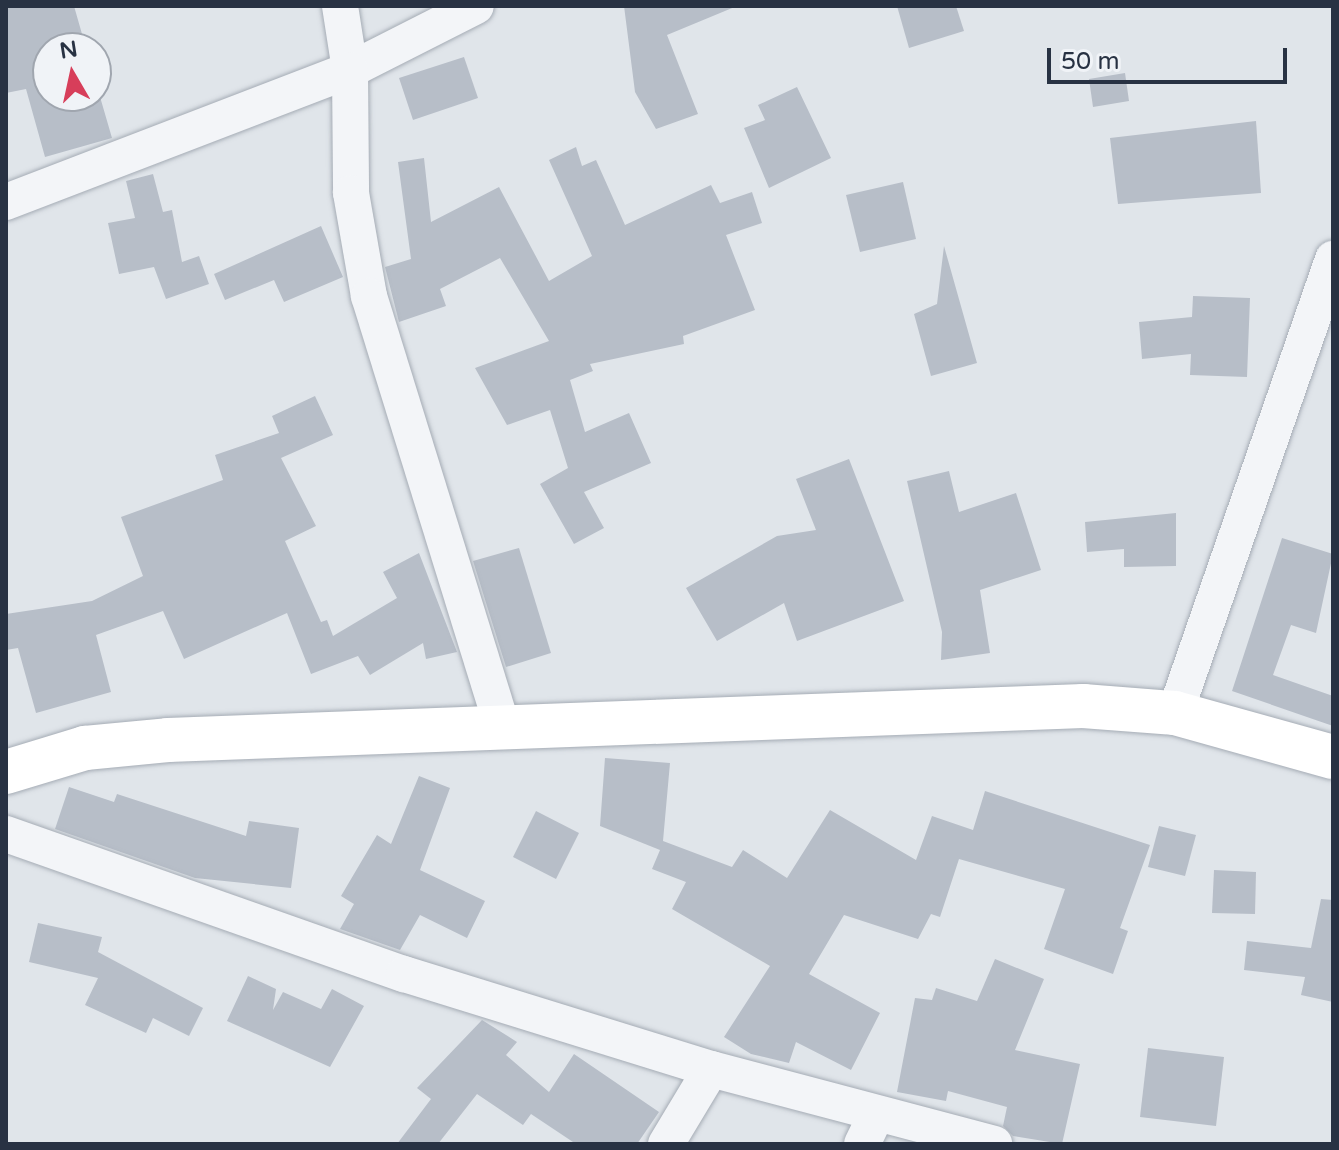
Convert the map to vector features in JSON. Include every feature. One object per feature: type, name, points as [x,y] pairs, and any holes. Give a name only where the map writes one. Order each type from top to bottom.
[{"type":"street","points":[[340,6],[350,70],[351,193],[369,296],[502,725]]},
{"type":"street","points":[[7,197],[350,70],[476,6]]},
{"type":"street","points":[[1175,713],[1332,254]]},
{"type":"street","points":[[6,772],[85,748],[168,740],[502,725],[1083,706],[1175,713],[1333,757]]},
{"type":"street","points":[[6,834],[404,974],[711,1069],[869,1130],[994,1144]]},
{"type":"street","points":[[666,1144],[711,1069]]},
{"type":"building","points":[[6,6],[74,6],[81,32],[32,32],[32,110],[26,89],[6,93]]},
{"type":"building","points":[[624,6],[737,6],[667,35],[698,114],[656,129],[635,92]]},
{"type":"building","points":[[897,6],[956,6],[964,31],[909,48]]},
{"type":"building","points":[[464,57],[478,98],[413,120],[399,78]]},
{"type":"building","points":[[1125,73],[1129,101],[1093,107],[1089,79]]},
{"type":"building","points":[[797,87],[831,158],[769,188],[744,128],[765,120],[758,105]]},
{"type":"building","points":[[32,112],[104,112],[112,138],[45,157]]},
{"type":"building","points":[[1256,121],[1261,193],[1118,204],[1110,138]]},
{"type":"building","points":[[576,147],[582,166],[596,160],[625,225],[711,185],[720,203],[752,192],[762,223],[726,235],[755,310],[683,336],[684,344],[590,364],[593,371],[570,380],[585,432],[629,413],[651,463],[584,492],[604,528],[574,544],[540,484],[568,468],[550,410],[507,425],[475,368],[549,341],[500,258],[440,289],[446,306],[399,322],[385,267],[411,259],[398,162],[424,158],[431,222],[499,187],[549,281],[592,256],[549,160]]},
{"type":"building","points":[[153,174],[163,212],[172,210],[182,262],[199,256],[209,284],[166,299],[154,267],[119,274],[108,223],[135,218],[126,181]]},
{"type":"building","points":[[903,182],[916,239],[860,252],[846,195]]},
{"type":"building","points":[[321,226],[343,277],[284,302],[274,280],[225,300],[214,274]]},
{"type":"building","points":[[944,246],[977,363],[931,376],[914,314],[937,304]]},
{"type":"building","points":[[1193,296],[1250,298],[1247,377],[1190,375],[1191,354],[1142,359],[1139,322],[1192,317]]},
{"type":"building","points":[[315,396],[333,435],[281,458],[316,526],[285,541],[321,622],[327,620],[333,636],[397,598],[383,572],[419,553],[457,652],[426,659],[423,643],[370,675],[358,656],[311,674],[287,613],[184,659],[163,611],[96,635],[111,692],[36,713],[18,648],[6,650],[6,614],[92,601],[143,576],[121,517],[223,480],[215,455],[279,433],[272,416]]},
{"type":"building","points":[[849,459],[904,601],[797,641],[784,603],[717,641],[686,588],[777,536],[816,530],[796,479]]},
{"type":"building","points":[[949,471],[959,512],[1016,493],[1041,570],[980,590],[990,653],[941,660],[942,632],[907,481]]},
{"type":"building","points":[[1176,513],[1176,566],[1124,567],[1124,549],[1087,552],[1085,522]]},
{"type":"building","points":[[1282,538],[1333,554],[1316,633],[1291,625],[1273,675],[1333,696],[1333,726],[1232,691]]},
{"type":"building","points":[[519,548],[551,653],[506,667],[473,561]]},
{"type":"building","points":[[605,758],[670,763],[663,841],[732,867],[743,850],[787,878],[830,810],[916,860],[932,816],[973,830],[985,791],[1150,845],[1120,928],[1128,931],[1113,974],[1044,949],[1065,889],[959,859],[940,917],[931,914],[918,939],[844,915],[809,974],[880,1013],[851,1070],[796,1042],[789,1063],[751,1054],[724,1037],[770,966],[672,909],[686,882],[652,869],[660,850],[600,826]]},
{"type":"building","points":[[419,776],[450,788],[420,870],[485,901],[467,938],[420,915],[400,950],[340,929],[354,904],[341,896],[377,835],[391,844]]},
{"type":"building","points":[[69,787],[114,802],[117,794],[246,836],[249,821],[299,828],[291,888],[195,878],[55,829]]},
{"type":"building","points":[[536,811],[579,833],[556,879],[513,857]]},
{"type":"building","points":[[1159,826],[1196,835],[1185,876],[1148,867]]},
{"type":"building","points":[[1214,870],[1256,872],[1255,914],[1212,913]]},
{"type":"building","points":[[1321,899],[1333,900],[1333,1002],[1301,995],[1305,977],[1244,970],[1247,941],[1311,948]]},
{"type":"building","points":[[38,923],[102,937],[98,952],[203,1008],[189,1036],[153,1018],[146,1033],[85,1005],[98,978],[29,962]]},
{"type":"building","points":[[995,959],[1044,979],[1015,1050],[1080,1064],[1062,1144],[1013,1136],[1003,1126],[1007,1107],[948,1091],[946,1101],[897,1092],[915,998],[932,1000],[936,988],[977,1001]]},
{"type":"building","points":[[248,976],[276,989],[273,1010],[283,992],[321,1009],[332,989],[364,1006],[330,1067],[227,1021]]},
{"type":"building","points":[[482,1020],[517,1042],[506,1055],[549,1092],[574,1054],[659,1112],[637,1144],[576,1144],[531,1114],[523,1125],[477,1094],[438,1144],[397,1144],[431,1099],[417,1088]]},
{"type":"building","points":[[1148,1048],[1224,1057],[1216,1126],[1140,1117]]}]
